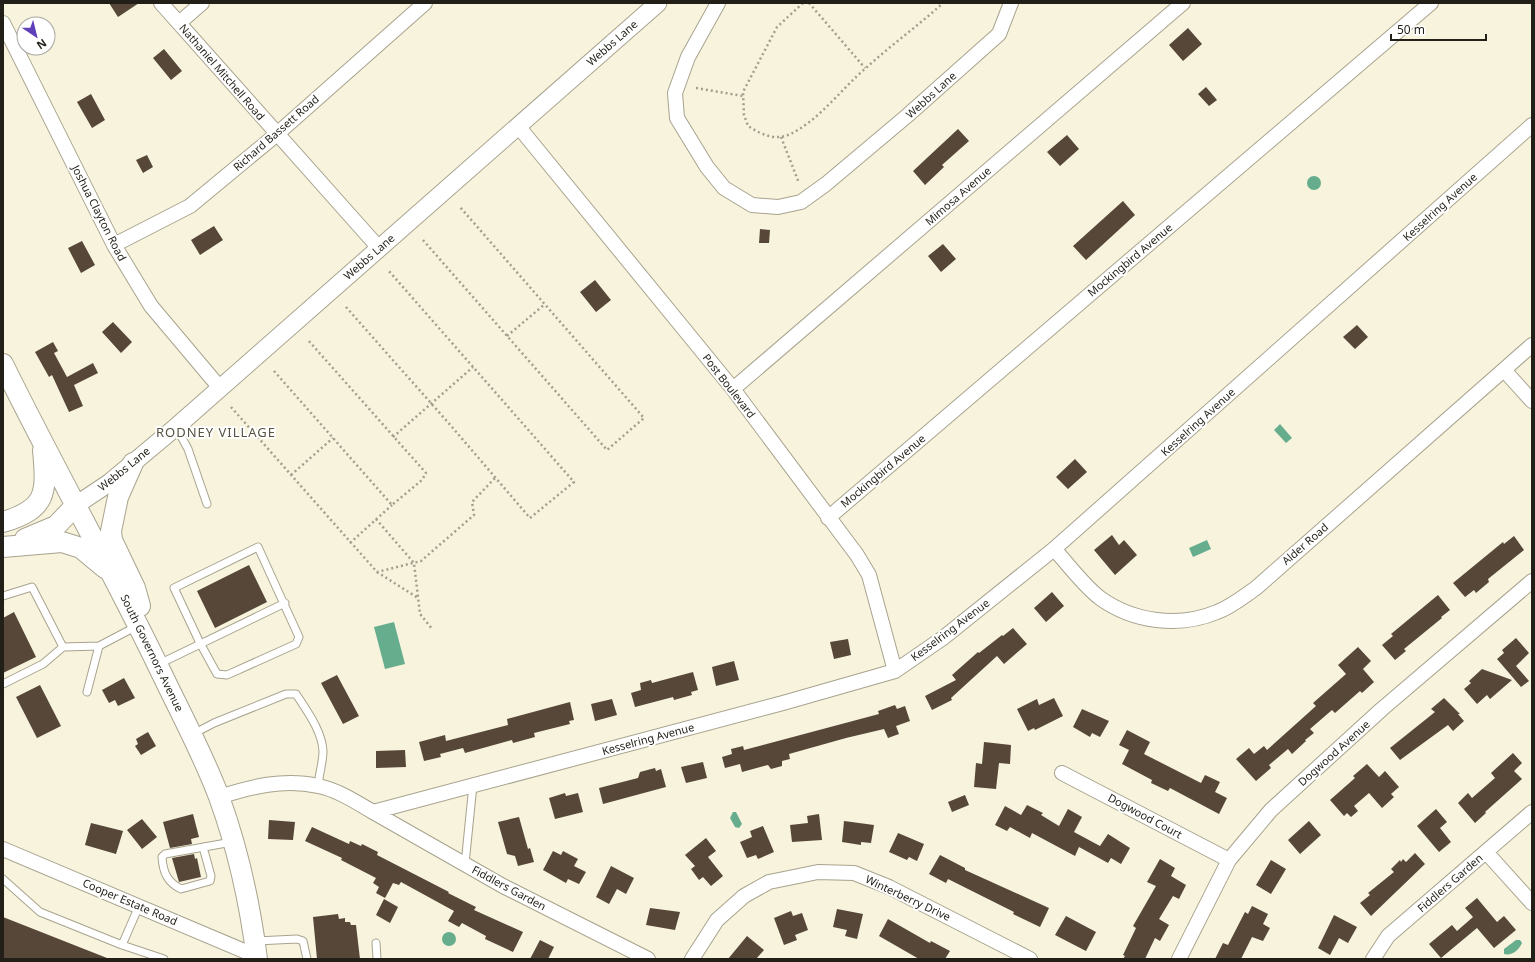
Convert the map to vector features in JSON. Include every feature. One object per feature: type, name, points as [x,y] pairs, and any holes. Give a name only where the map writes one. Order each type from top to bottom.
[{"type":"main road","name":"South Governors Avenue","points":[[3,364],[160,669],[192,735],[219,797],[249,905],[256,952]]},
{"type":"main road","points":[[3,522],[30,512],[41,496],[44,478],[43,444]]},
{"type":"main road","points":[[133,463],[118,498],[111,531],[112,540],[135,588],[160,669]]},
{"type":"main road","name":"Webbs Lane","points":[[3,528],[22,524],[76,506]]},
{"type":"main road","name":"Webbs Lane","points":[[3,547],[56,526],[76,506]]},
{"type":"main road","points":[[3,547],[62,542],[81,548],[111,573]]},
{"type":"street","name":"Nathaniel Mitchell Road","points":[[161,3],[379,248]]},
{"type":"street","points":[[179,23],[202,3]]},
{"type":"street","name":"Richard Bassett Road","points":[[114,245],[190,206],[277,134],[426,3]]},
{"type":"street","name":"Webbs Lane","points":[[76,506],[109,483],[176,427],[658,3]]},
{"type":"street","name":"Webbs Lane","points":[[718,3],[688,57],[676,93],[677,118],[707,167],[724,188],[752,205],[778,207],[801,202],[826,184],[908,115],[999,34],[1011,3]]},
{"type":"street","name":"Mimosa Avenue","points":[[733,389],[1182,3]]},
{"type":"street","name":"Mockingbird Avenue","points":[[828,518],[1431,3]]},
{"type":"street","name":"Joshua Clayton Road","points":[[3,23],[114,245],[151,306],[220,388]]},
{"type":"street","name":"Kesselring Avenue","points":[[373,812],[783,703],[895,671],[943,638],[1054,549],[1532,125]]},
{"type":"street","name":"Post Boulevard","points":[[518,126],[733,389],[828,518],[858,555],[869,575],[895,671]]},
{"type":"street","name":"Alder Road","points":[[1054,549],[1100,598],[1133,614],[1149,619],[1184,621],[1218,612],[1256,588],[1532,345]]},
{"type":"street","points":[[1504,370],[1532,401]]},
{"type":"street","name":"Dogwood Avenue","points":[[1179,959],[1229,860],[1271,810],[1382,709],[1532,581]]},
{"type":"street","name":"Dogwood Court","points":[[1062,773],[1229,860]]},
{"type":"street","points":[[219,797],[266,784],[318,786],[338,793],[373,812]]},
{"type":"street","name":"Fiddlers Garden","points":[[373,812],[503,886],[648,959]]},
{"type":"street","name":"Fiddlers Garden","points":[[1373,959],[1388,936],[1532,812]]},
{"type":"street","name":"Cooper Estate Road","points":[[3,849],[139,906],[256,952]]},
{"type":"street","points":[[1486,852],[1532,903]]},
{"type":"street","name":"Winterberry Drive","points":[[692,959],[717,920],[744,896],[769,882],[818,872],[854,873],[889,887],[1030,959]]},
{"type":"lane","points":[[176,427],[188,449],[207,504]]},
{"type":"lane","points":[[258,547],[284,603],[299,637],[296,644],[227,675],[217,674],[200,643],[174,588],[258,547]]},
{"type":"lane","points":[[3,596],[32,587],[63,647]]},
{"type":"lane","points":[[160,669],[200,643],[284,603]]},
{"type":"lane","points":[[3,684],[44,664],[63,647],[99,646],[138,625]]},
{"type":"lane","points":[[88,692],[99,646]]},
{"type":"lane","points":[[192,735],[227,718],[286,694],[296,694],[311,718],[322,741],[323,752],[318,786]]},
{"type":"lane","points":[[465,864],[473,785]]},
{"type":"lane","points":[[203,847],[211,876],[210,881],[181,889],[174,885],[163,872],[162,857],[165,854],[203,847],[232,842]]},
{"type":"lane","points":[[3,879],[40,912],[122,945],[164,959]]},
{"type":"lane","points":[[122,945],[139,906]]},
{"type":"lane","points":[[256,952],[297,939],[303,941],[307,959]]},
{"type":"lane","points":[[376,943],[377,959]]},
{"type":"path","points":[[803,3],[777,27],[751,77],[743,96],[744,115],[748,126],[770,136],[781,137],[788,135],[816,116],[865,68],[921,24],[943,3]]},
{"type":"path","points":[[809,3],[865,68]]},
{"type":"path","points":[[696,88],[743,96]]},
{"type":"path","points":[[781,137],[799,183]]},
{"type":"path","points":[[423,240],[607,450],[644,418],[460,207]]},
{"type":"path","points":[[346,307],[530,518],[574,482],[388,270]]},
{"type":"path","points":[[507,336],[545,304]]},
{"type":"path","points":[[308,340],[426,473],[422,480],[350,543]]},
{"type":"path","points":[[393,437],[473,367]]},
{"type":"path","points":[[274,371],[392,505]]},
{"type":"path","points":[[231,407],[377,572],[418,598]]},
{"type":"path","points":[[291,475],[333,438]]},
{"type":"path","points":[[377,572],[421,561],[474,515],[472,502],[496,478]]},
{"type":"path","points":[[376,520],[414,563],[420,614],[433,630]]},
{"type":"shaded area","points":[[1314,176],[1319,178],[1321,183],[1319,188],[1314,190],[1309,188],[1307,183],[1309,178]]},
{"type":"shaded area","points":[[1280,424],[1292,438],[1286,443],[1274,430]]},
{"type":"shaded area","points":[[1207,540],[1211,549],[1193,557],[1189,548]]},
{"type":"shaded area","points":[[394,622],[405,664],[385,669],[374,627]]},
{"type":"shaded area","points":[[733,812],[736,812],[742,824],[739,828],[735,827],[730,818]]},
{"type":"shaded area","points":[[449,932],[454,934],[456,939],[454,944],[449,946],[444,944],[442,939],[444,934]]},
{"type":"shaded area","points":[[1516,940],[1520,940],[1522,943],[1519,948],[1510,954],[1504,954],[1504,949]]},
{"type":"building","points":[[109,3],[139,3],[118,17]]},
{"type":"building","points":[[1188,28],[1202,44],[1183,61],[1169,45]]},
{"type":"building","points":[[164,49],[182,71],[171,80],[153,58]]},
{"type":"building","points":[[1206,87],[1217,100],[1209,106],[1198,94]]},
{"type":"building","points":[[91,94],[105,120],[92,128],[77,102]]},
{"type":"building","points":[[958,129],[969,141],[942,165],[944,167],[925,185],[913,171]]},
{"type":"building","points":[[1067,135],[1079,149],[1060,166],[1047,152]]},
{"type":"building","points":[[147,155],[153,167],[143,173],[136,160]]},
{"type":"building","points":[[1123,201],[1135,215],[1086,260],[1073,246]]},
{"type":"building","points":[[214,226],[223,240],[200,255],[191,240]]},
{"type":"building","points":[[760,229],[770,230],[769,243],[759,243]]},
{"type":"building","points":[[82,241],[95,265],[81,273],[68,248]]},
{"type":"building","points":[[943,244],[956,259],[941,272],[928,256]]},
{"type":"building","points":[[595,280],[611,300],[596,312],[580,292]]},
{"type":"building","points":[[113,322],[132,342],[121,353],[102,332]]},
{"type":"building","points":[[1357,325],[1368,337],[1355,349],[1343,337]]},
{"type":"building","points":[[53,342],[58,351],[54,353],[67,377],[93,363],[98,373],[74,385],[83,406],[69,412],[52,375],[49,377],[35,352]]},
{"type":"building","points":[[1075,459],[1087,472],[1068,489],[1056,477]]},
{"type":"building","points":[[1112,535],[1119,545],[1124,540],[1137,555],[1115,575],[1094,550]]},
{"type":"building","points":[[1514,536],[1524,550],[1488,579],[1489,582],[1476,593],[1474,590],[1465,597],[1453,583],[1503,542],[1504,544]]},
{"type":"building","points":[[249,565],[267,602],[215,628],[197,591]]},
{"type":"building","points":[[1052,592],[1064,606],[1046,622],[1034,608]]},
{"type":"building","points":[[1438,595],[1450,610],[1404,649],[1406,651],[1395,660],[1382,645],[1393,636],[1391,634]]},
{"type":"building","points":[[14,612],[36,657],[3,673],[3,618]]},
{"type":"building","points":[[1013,628],[1027,644],[1004,664],[997,656],[951,698],[952,700],[932,710],[925,696],[956,680],[952,675],[978,652],[979,653]]},
{"type":"building","points":[[1516,638],[1529,653],[1516,666],[1529,681],[1521,687],[1497,659],[1504,653],[1502,650]]},
{"type":"building","points":[[848,639],[851,655],[834,659],[830,642]]},
{"type":"building","points":[[1358,647],[1371,661],[1363,669],[1374,682],[1362,693],[1360,691],[1335,713],[1332,710],[1310,729],[1314,733],[1305,740],[1306,741],[1292,754],[1288,749],[1269,765],[1271,768],[1256,781],[1236,759],[1249,748],[1254,754],[1264,746],[1267,750],[1316,706],[1313,703],[1346,674],[1338,665]]},
{"type":"building","points":[[734,661],[739,680],[716,686],[712,667]]},
{"type":"building","points":[[1482,669],[1512,680],[1490,699],[1487,695],[1477,704],[1464,689],[1471,683],[1469,681]]},
{"type":"building","points":[[693,672],[698,690],[691,692],[692,695],[674,700],[673,697],[635,707],[631,693],[641,690],[640,683],[651,680],[652,683]]},
{"type":"building","points":[[337,675],[359,716],[343,724],[321,683]]},
{"type":"building","points":[[124,678],[135,698],[118,706],[115,700],[109,703],[102,690]]},
{"type":"building","points":[[40,685],[61,726],[37,738],[16,697]]},
{"type":"building","points":[[1054,698],[1063,716],[1035,730],[1034,728],[1028,731],[1017,709],[1037,699],[1039,705]]},
{"type":"building","points":[[1444,698],[1460,714],[1458,714],[1464,721],[1453,731],[1448,725],[1400,760],[1390,748],[1435,712],[1431,709]]},
{"type":"building","points":[[612,699],[617,715],[595,721],[591,704]]},
{"type":"building","points":[[570,702],[574,720],[569,721],[570,724],[534,733],[535,737],[513,743],[512,740],[465,753],[463,748],[440,754],[441,757],[424,761],[419,742],[445,735],[446,741],[508,725],[507,719]]},
{"type":"building","points":[[895,705],[897,709],[905,706],[910,721],[896,726],[899,734],[888,738],[884,729],[846,738],[789,754],[790,759],[782,761],[782,766],[771,769],[768,765],[742,772],[740,764],[725,768],[722,757],[732,754],[731,749],[743,746],[744,750],[879,714],[878,711]]},
{"type":"building","points":[[1082,709],[1109,721],[1100,737],[1092,733],[1090,737],[1073,727]]},
{"type":"building","points":[[1127,730],[1150,742],[1144,754],[1201,783],[1205,775],[1220,782],[1215,792],[1227,798],[1219,814],[1170,788],[1168,791],[1151,783],[1152,780],[1122,764],[1129,750],[1119,745]]},
{"type":"building","points":[[148,732],[156,746],[141,755],[135,746],[138,744],[136,739]]},
{"type":"building","points":[[984,742],[1011,745],[1010,764],[999,763],[996,789],[974,787],[976,763],[982,764]]},
{"type":"building","points":[[405,750],[406,767],[376,768],[376,751]]},
{"type":"building","points":[[1513,753],[1522,763],[1514,771],[1522,779],[1475,823],[1458,803],[1468,793],[1472,798],[1495,778],[1491,773]]},
{"type":"building","points":[[703,762],[707,778],[686,783],[681,767]]},
{"type":"building","points":[[1367,764],[1379,777],[1385,771],[1399,787],[1391,794],[1394,797],[1382,808],[1369,793],[1354,806],[1358,811],[1351,817],[1347,813],[1344,816],[1330,800],[1355,778],[1353,776]]},
{"type":"building","points":[[655,768],[656,771],[661,769],[666,787],[603,804],[599,788],[638,778],[640,772]]},
{"type":"building","points":[[565,793],[566,796],[578,793],[583,812],[555,819],[549,798]]},
{"type":"building","points":[[965,795],[969,805],[952,812],[948,802]]},
{"type":"building","points":[[1027,805],[1043,813],[1041,815],[1059,826],[1068,809],[1082,817],[1074,832],[1100,846],[1108,834],[1130,848],[1121,864],[1111,858],[1108,863],[1079,847],[1075,856],[1032,833],[1030,838],[1010,827],[1007,831],[995,825],[1005,806],[1021,815]]},
{"type":"building","points":[[1436,809],[1447,822],[1440,828],[1451,842],[1439,852],[1417,826]]},
{"type":"building","points":[[193,814],[199,837],[191,839],[192,844],[170,848],[163,822]]},
{"type":"building","points":[[819,814],[822,840],[792,842],[790,825],[808,823],[807,816]]},
{"type":"building","points":[[519,817],[528,849],[530,848],[534,862],[518,866],[515,856],[507,854],[498,822]]},
{"type":"building","points":[[142,819],[157,837],[142,849],[127,830]]},
{"type":"building","points":[[269,820],[295,822],[293,840],[268,839]]},
{"type":"building","points":[[844,821],[874,825],[871,843],[861,842],[861,845],[842,842]]},
{"type":"building","points":[[1309,821],[1321,835],[1300,854],[1288,840]]},
{"type":"building","points":[[91,823],[123,831],[116,854],[85,845]]},
{"type":"building","points":[[763,826],[774,852],[758,859],[756,855],[747,858],[740,842],[752,837],[750,831]]},
{"type":"building","points":[[312,827],[349,844],[350,841],[361,846],[362,844],[378,852],[377,855],[476,907],[474,910],[523,932],[513,952],[485,939],[486,936],[462,923],[459,927],[448,921],[454,911],[401,882],[399,885],[393,883],[385,898],[376,893],[379,887],[373,883],[376,878],[341,860],[342,858],[305,841]]},
{"type":"building","points":[[898,833],[924,844],[917,861],[909,857],[907,860],[889,852]]},
{"type":"building","points":[[706,838],[716,851],[708,857],[723,876],[711,886],[703,877],[699,880],[691,869],[695,866],[685,855]]},
{"type":"building","points":[[553,851],[561,855],[563,851],[578,859],[574,866],[586,872],[579,884],[568,879],[566,883],[543,870]]},
{"type":"building","points":[[1415,853],[1425,864],[1371,916],[1360,903],[1370,895],[1368,893],[1394,872],[1391,869],[1400,860],[1401,862],[1403,859],[1406,862]]},
{"type":"building","points":[[194,854],[195,859],[197,858],[201,877],[179,882],[172,858]]},
{"type":"building","points":[[940,855],[965,868],[965,870],[1049,908],[1040,927],[1013,914],[1014,912],[948,879],[946,883],[929,874]]},
{"type":"building","points":[[1160,859],[1175,868],[1171,876],[1186,885],[1179,899],[1173,896],[1159,919],[1169,925],[1160,941],[1155,938],[1145,959],[1123,959],[1125,956],[1123,955],[1136,928],[1133,926],[1156,886],[1147,882]]},
{"type":"building","points":[[1271,860],[1286,869],[1271,894],[1256,885]]},
{"type":"building","points":[[611,866],[634,878],[626,894],[617,889],[609,904],[596,897]]},
{"type":"building","points":[[1477,898],[1497,922],[1504,916],[1516,930],[1494,948],[1477,928],[1441,958],[1429,944],[1452,925],[1457,931],[1473,917],[1465,908]]},
{"type":"building","points":[[384,899],[398,907],[390,923],[376,915]]},
{"type":"building","points":[[1252,906],[1268,914],[1263,924],[1270,928],[1263,941],[1252,937],[1241,959],[1215,959],[1223,943],[1228,945],[1245,912],[1248,914]]},
{"type":"building","points":[[650,908],[680,912],[675,930],[646,925]]},
{"type":"building","points":[[837,909],[863,914],[857,939],[845,936],[847,930],[833,927]]},
{"type":"building","points":[[791,911],[793,916],[802,913],[808,930],[795,935],[797,940],[784,945],[774,918]]},
{"type":"building","points":[[338,914],[339,919],[345,918],[345,922],[350,922],[351,925],[356,925],[360,959],[317,959],[313,917]]},
{"type":"building","points":[[1334,915],[1357,927],[1348,943],[1339,938],[1330,955],[1318,948]]},
{"type":"building","points":[[1066,916],[1096,932],[1086,951],[1055,935]]},
{"type":"building","points":[[3,917],[107,958],[107,959],[3,959]]},
{"type":"building","points":[[888,919],[930,943],[931,941],[950,951],[945,959],[919,959],[879,936]]},
{"type":"building","points":[[747,936],[764,950],[756,959],[728,959]]},
{"type":"building","points":[[540,940],[554,947],[548,959],[530,959]]},
{"type":"district","name":"RODNEY VILLAGE","points":[[216,432]]}]
